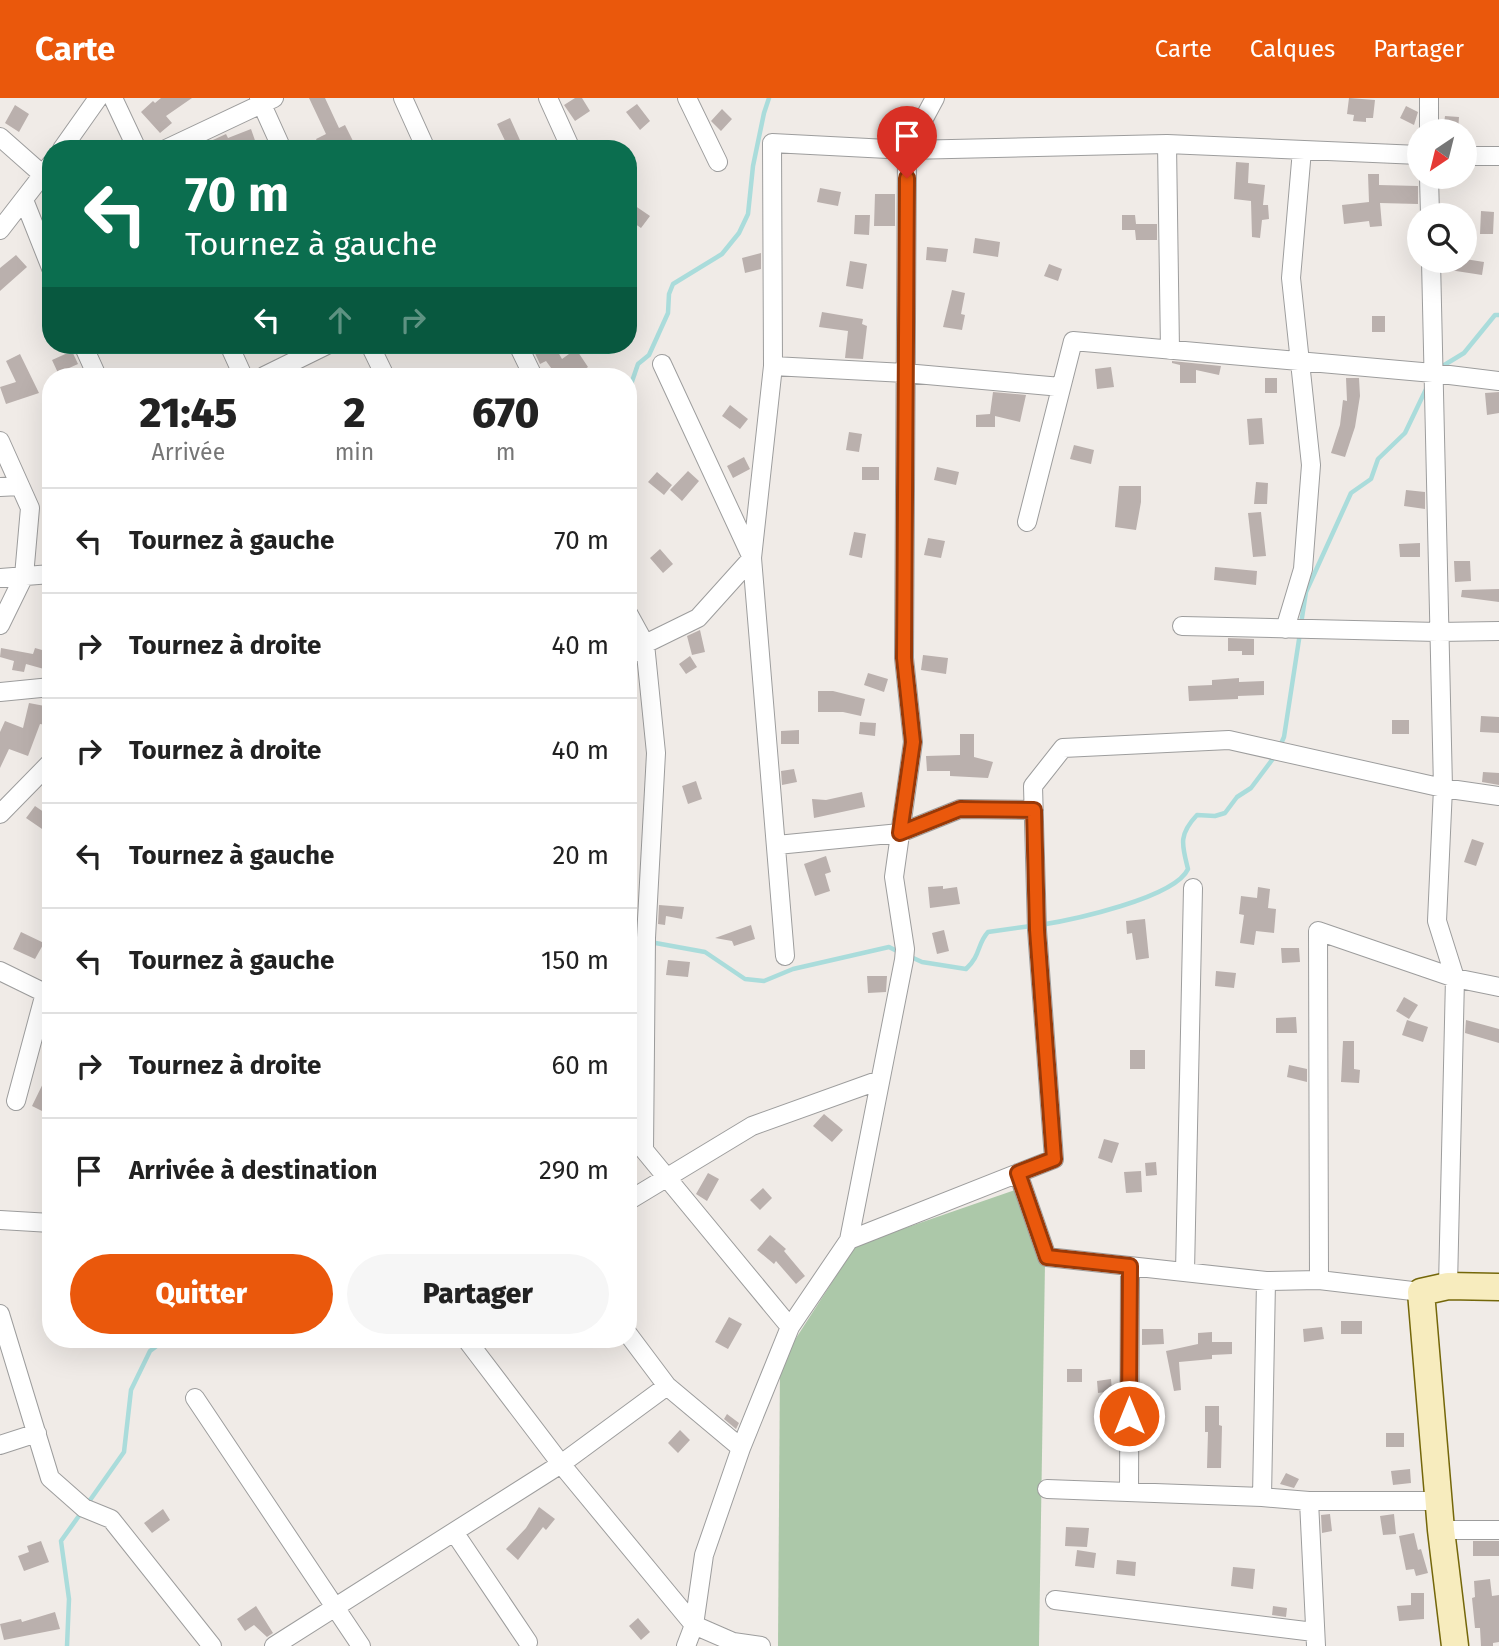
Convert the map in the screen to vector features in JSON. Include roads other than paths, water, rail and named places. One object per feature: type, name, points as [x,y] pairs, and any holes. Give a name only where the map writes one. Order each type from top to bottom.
[{"type":"street","points":[[69,140],[99,98]]},
{"type":"street","points":[[113,98],[133,140]]},
{"type":"street","points":[[402,98],[422,140]]},
{"type":"street","points":[[548,98],[568,140]]},
{"type":"street","points":[[687,98],[718,162]]},
{"type":"street","points":[[686,1646],[694,1625],[704,1555],[741,1448],[790,1327],[849,1240],[904,954],[894,877],[913,742],[904,658],[907,150],[935,98]]},
{"type":"street","points":[[1429,98],[1429,119]]},
{"type":"street","points":[[184,140],[265,100],[279,140]]},
{"type":"street","points":[[0,137],[42,166]]},
{"type":"street","points":[[785,956],[752,558],[773,366],[772,143],[907,150],[1167,144],[1407,154]]},
{"type":"street","points":[[1167,144],[1170,350]]},
{"type":"street","points":[[1295,629],[1303,569],[1311,465],[1291,278],[1302,150]]},
{"type":"street","points":[[1477,156],[1499,156]]},
{"type":"street","points":[[0,230],[42,176]]},
{"type":"street","points":[[24,201],[42,246]]},
{"type":"street","points":[[1431,273],[1443,788],[1437,921],[1455,978],[1448,1286]]},
{"type":"street","points":[[1027,523],[1073,341],[1499,381]]},
{"type":"street","points":[[280,368],[309,354]]},
{"type":"street","points":[[662,364],[752,558]]},
{"type":"street","points":[[773,366],[905,373],[1061,387]]},
{"type":"street","points":[[0,441],[30,508],[24,576],[0,625]]},
{"type":"street","points":[[0,487],[20,486]]},
{"type":"street","points":[[637,650],[698,618],[752,558]]},
{"type":"street","points":[[0,578],[42,575]]},
{"type":"street","points":[[1182,626],[1499,631]]},
{"type":"street","points":[[637,629],[645,644],[656,754],[646,942],[644,1150],[790,1327]]},
{"type":"street","points":[[0,692],[42,688]]},
{"type":"street","points":[[849,1240],[1054,1159],[1038,925],[1033,786],[1063,748],[1229,740],[1443,788],[1499,796]]},
{"type":"street","points":[[0,812],[42,771]]},
{"type":"street","points":[[777,845],[900,833],[960,809],[1034,810]]},
{"type":"street","points":[[1185,1272],[1193,888]]},
{"type":"street","points":[[1319,1280],[1318,931],[1455,978],[1499,986]]},
{"type":"street","points":[[0,971],[42,991]]},
{"type":"street","points":[[16,1101],[42,1014]]},
{"type":"street","points":[[637,1194],[751,1126],[880,1080]]},
{"type":"street","points":[[1018,1173],[1047,1257],[1266,1281],[1319,1280],[1421,1292],[1448,1286],[1499,1287]]},
{"type":"street","points":[[0,1220],[42,1222]]},
{"type":"street","points":[[1129,1491],[1130,1266]]},
{"type":"street","points":[[1262,1497],[1266,1281]]},
{"type":"street","points":[[1421,1292],[1441,1530],[1455,1646]]},
{"type":"street","points":[[0,1314],[50,1478],[84,1508],[111,1519],[212,1646]]},
{"type":"street","points":[[637,1347],[667,1386],[741,1448]]},
{"type":"street","points":[[473,1348],[561,1464],[694,1625],[733,1642],[761,1646]]},
{"type":"street","points":[[274,1646],[561,1464],[667,1386]]},
{"type":"street","points":[[195,1398],[361,1646]]},
{"type":"street","points":[[0,1446],[37,1433]]},
{"type":"street","points":[[1047,1489],[1309,1501],[1439,1501]]},
{"type":"street","points":[[1055,1600],[1315,1639],[1309,1501]]},
{"type":"street","points":[[1441,1530],[1499,1530]]},
{"type":"street","points":[[454,1532],[528,1642]]},
{"type":"waterway","points":[[637,368],[649,355],[668,313],[669,294],[673,284],[722,254],[739,233],[748,214],[753,166],[769,98]]},
{"type":"waterway","points":[[1441,367],[1464,353],[1495,315],[1499,315]]},
{"type":"waterway","points":[[1301,624],[1306,592],[1351,493],[1371,479],[1378,459],[1405,433],[1428,385]]},
{"type":"waterway","points":[[1279,748],[1284,737],[1300,633]]},
{"type":"waterway","points":[[1040,925],[1121,906],[1144,898],[1179,880],[1188,869],[1183,840],[1191,822],[1197,815],[1215,816],[1225,813],[1237,797],[1251,788],[1275,756]]},
{"type":"waterway","points":[[911,957],[922,962],[966,969],[988,932],[1031,926]]},
{"type":"waterway","points":[[650,942],[705,952],[745,979],[764,981],[793,969],[889,947],[899,952]]},
{"type":"waterway","points":[[637,944],[642,943]]},
{"type":"waterway","points":[[88,1503],[124,1452],[131,1390],[154,1348]]},
{"type":"waterway","points":[[67,1646],[69,1599],[61,1541],[81,1513]]}]
